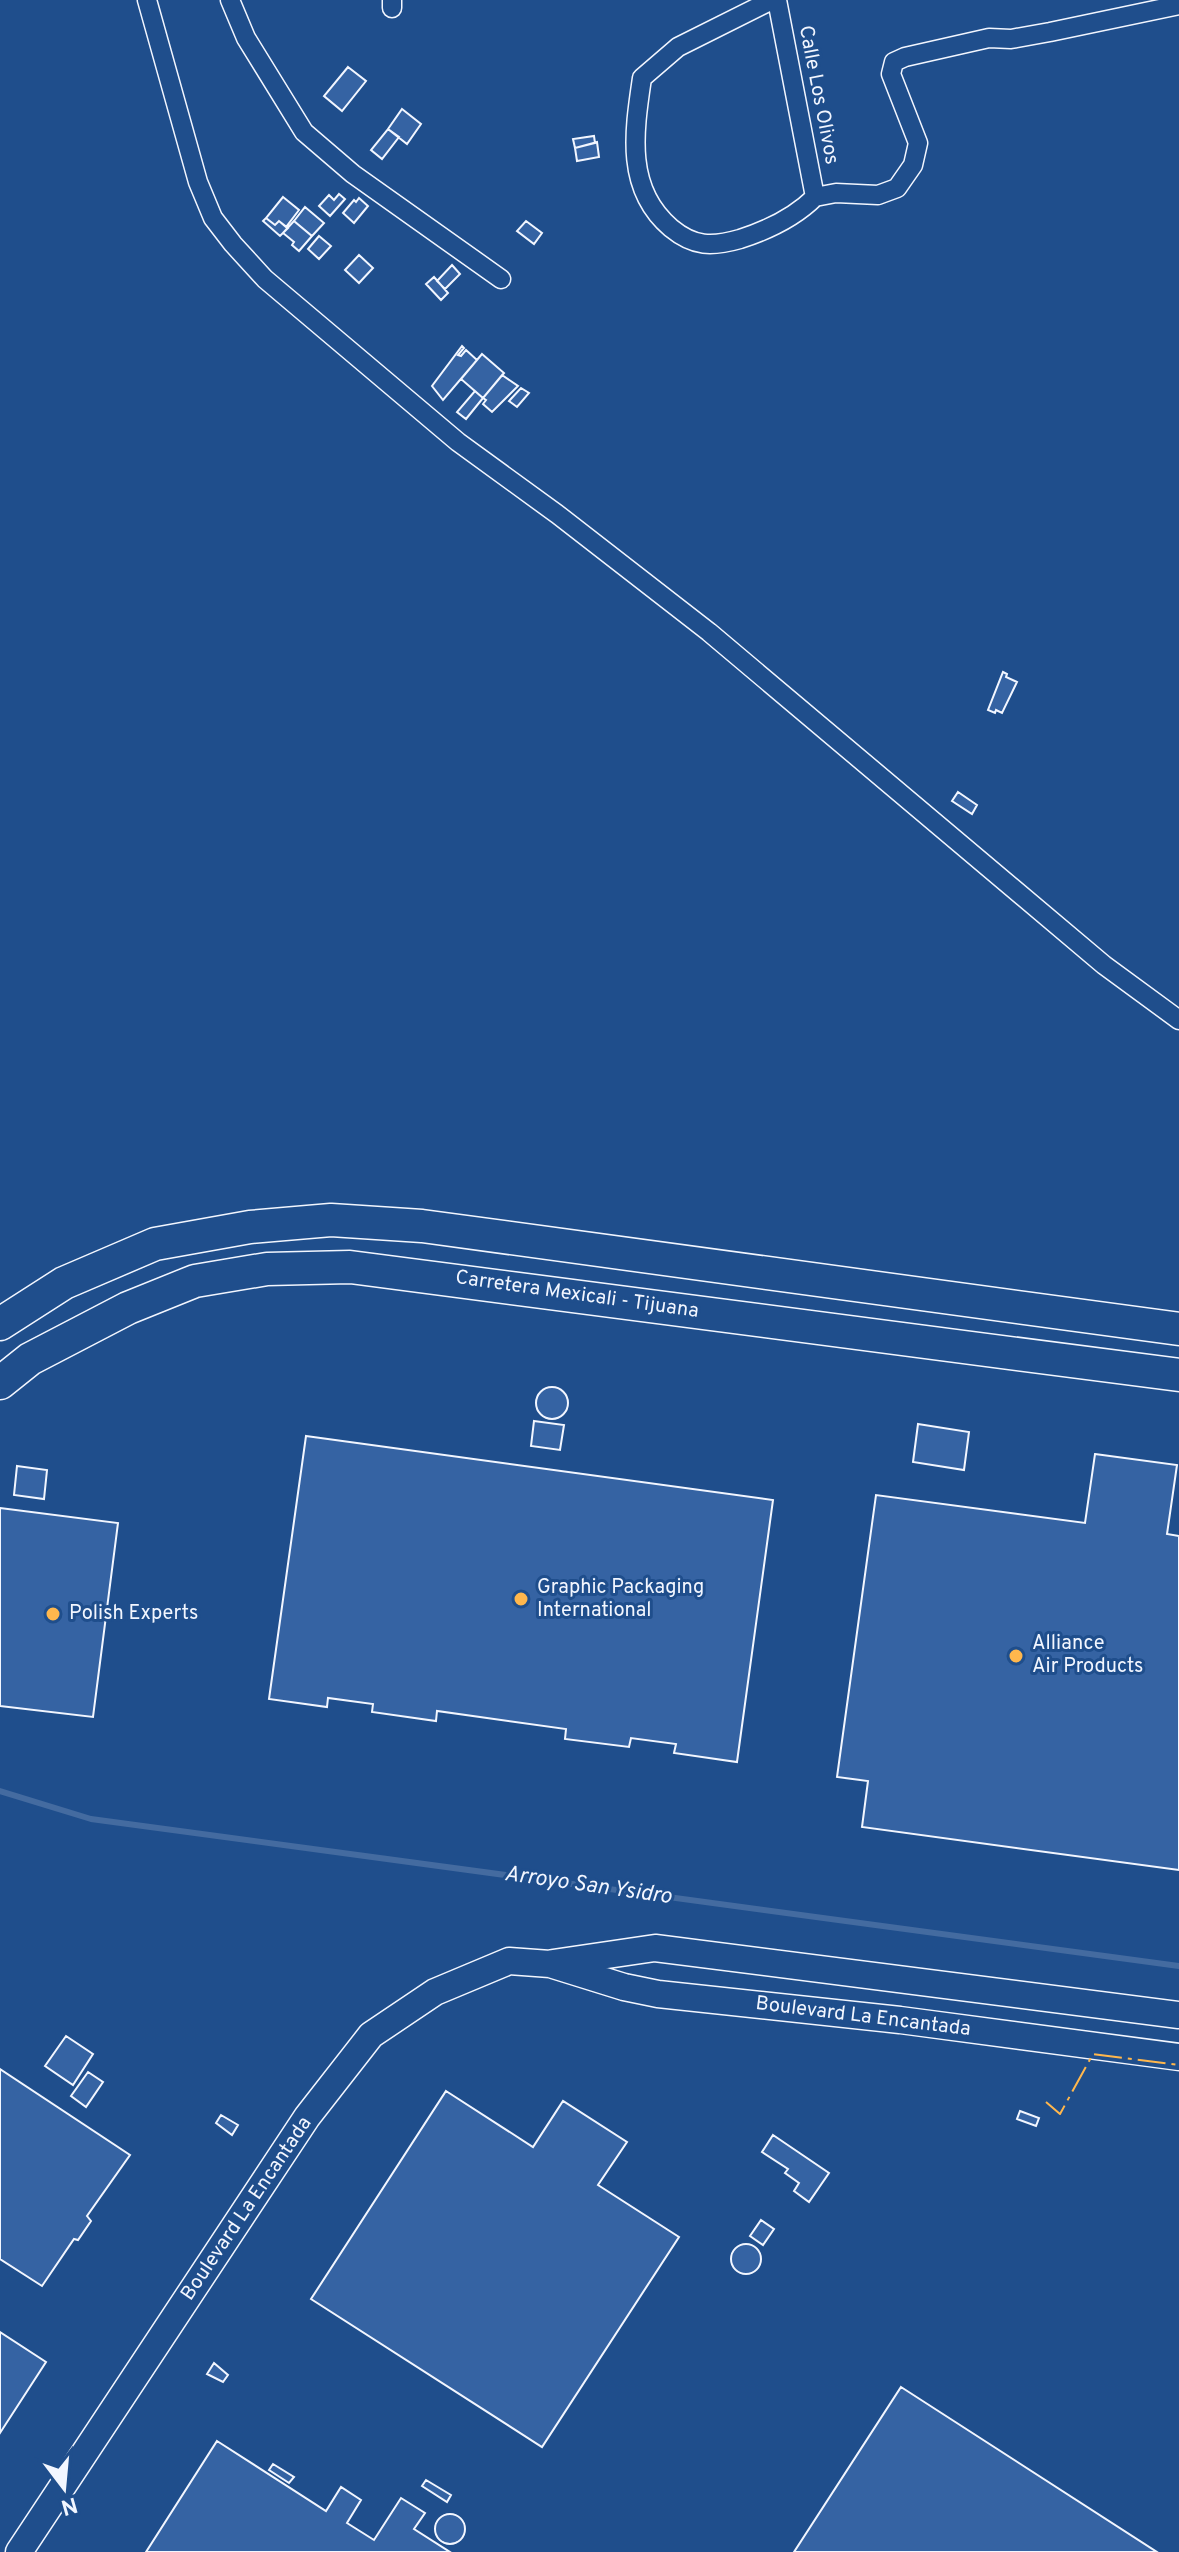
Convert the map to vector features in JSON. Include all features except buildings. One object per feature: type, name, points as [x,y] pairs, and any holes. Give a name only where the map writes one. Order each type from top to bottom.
[{"type":"highway","points":[[0,1324],[64,1283],[155,1244],[250,1227],[331,1220],[438,1228],[1179,1329]]},
{"type":"highway","name":"Carretera Mexicali - Tijuana","points":[[0,1383],[44,1351],[128,1308],[195,1281],[267,1269],[350,1267],[1179,1375]]},
{"type":"main road","name":"Boulevard La Encantada","points":[[19,2552],[307,2117],[371,2035],[435,1992],[509,1961],[550,1964],[655,1948],[1179,2015]]},
{"type":"main road","name":"Boulevard La Encantada","points":[[550,1964],[658,1994],[900,2020],[1179,2057]]},
{"type":"street","points":[[230,0],[246,38],[304,132],[353,174],[501,279]]},
{"type":"street","points":[[774,0],[678,47],[642,78],[634,137],[638,173],[648,203],[661,220],[687,241],[719,245],[798,214],[815,197],[836,193],[878,195],[897,188],[913,165],[918,143],[891,74],[894,62],[989,38],[1011,39],[1179,5]]},
{"type":"street","name":"Calle Los Olivos","points":[[774,0],[815,197]]},
{"type":"street","points":[[152,2],[198,182],[213,218],[265,279],[458,442],[709,632],[1104,965],[1179,1020]]},
{"type":"waterway","name":"Arroyo San Ysidro","points":[[0,1791],[91,1819],[1179,1966]]},
{"type":"power","points":[[1046,2102],[1060,2114],[1093,2054],[1179,2065]]},
{"type":"place","name":"Graphic Packaging International","points":[[521,1599]]},
{"type":"place","name":"Polish Experts","points":[[53,1614]]},
{"type":"place","name":"Alliance Air Products","points":[[1016,1656]]}]
